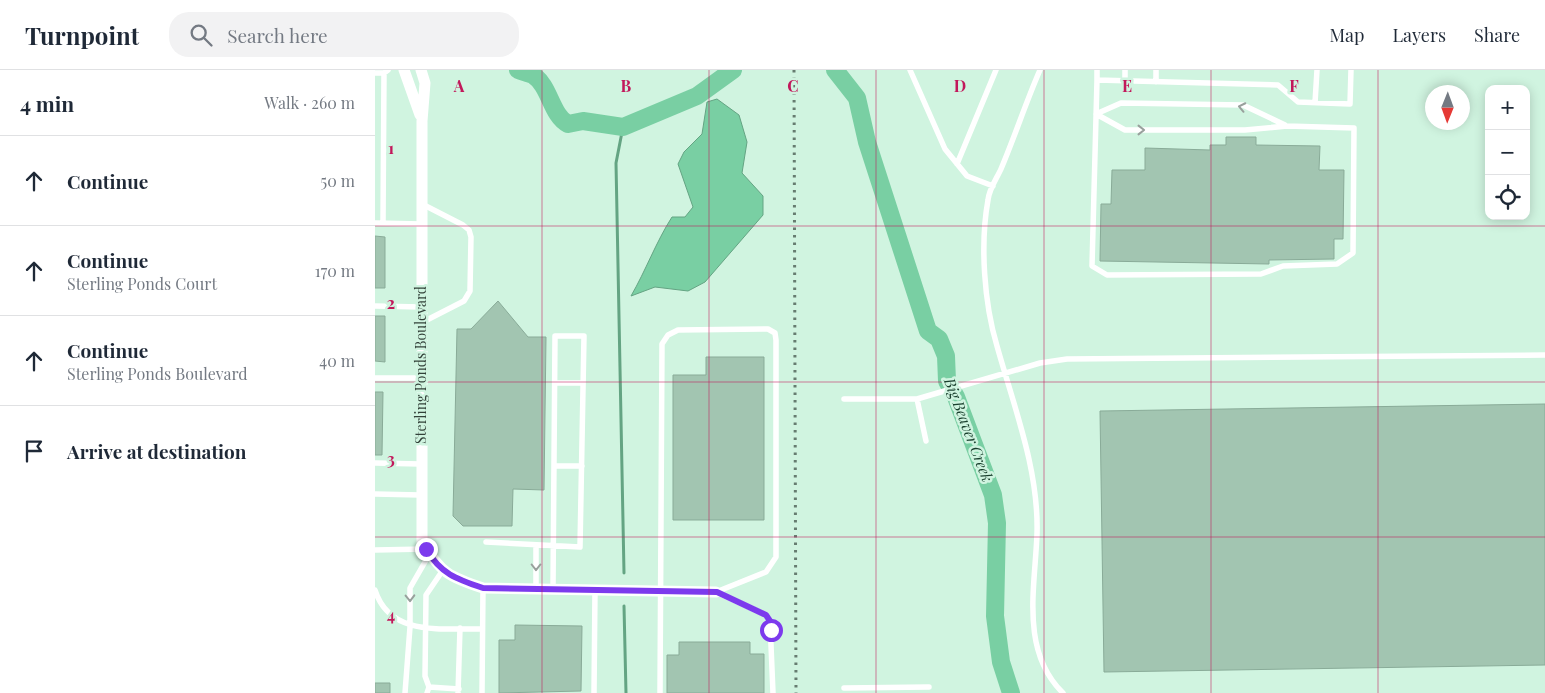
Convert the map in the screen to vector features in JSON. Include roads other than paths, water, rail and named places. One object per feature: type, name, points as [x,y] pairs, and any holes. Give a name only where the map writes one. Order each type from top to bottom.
[{"type":"street","name":"Sterling Ponds Boulevard","points":[[404,70],[422,122]]},
{"type":"street","name":"Sterling Ponds Boulevard","points":[[421,70],[425,83],[422,122],[420,495],[422,542],[428,552]]},
{"type":"street","points":[[428,552],[451,577],[483,588],[717,592]]},
{"type":"lane","points":[[910,70],[945,149],[967,176],[993,186]]},
{"type":"lane","points":[[957,164],[996,70]]},
{"type":"lane","points":[[1040,70],[988,198],[985,255],[986,298],[996,345],[1006,374],[1037,502],[1034,635],[1042,664],[1063,693]]},
{"type":"lane","points":[[1096,114],[1125,130],[1245,130],[1287,126],[1353,128],[1353,254],[1337,264],[1283,266],[1261,274],[1107,275],[1092,266],[1097,70]]},
{"type":"lane","points":[[1125,70],[1125,81]]},
{"type":"lane","points":[[1156,70],[1156,82]]},
{"type":"lane","points":[[1315,103],[1317,70]]},
{"type":"lane","points":[[1097,80],[1278,86],[1298,102],[1350,104],[1351,70]]},
{"type":"lane","points":[[375,73],[386,72],[383,223]]},
{"type":"lane","points":[[1096,114],[1121,103],[1243,105],[1287,126]]},
{"type":"lane","points":[[421,323],[468,297],[471,237],[469,230],[463,225],[422,204]]},
{"type":"lane","points":[[375,223],[422,224]]},
{"type":"lane","points":[[375,306],[421,307]]},
{"type":"lane","points":[[660,693],[662,344],[668,335],[678,330],[768,329],[775,333],[776,340],[776,557],[766,572],[717,592]]},
{"type":"lane","points":[[486,542],[553,547],[580,547],[584,336],[555,336],[555,383],[553,547],[553,588]]},
{"type":"lane","points":[[844,398],[917,398],[1040,363],[1067,359],[1545,355]]},
{"type":"lane","points":[[375,378],[421,378]]},
{"type":"lane","points":[[555,383],[583,383]]},
{"type":"lane","points":[[917,398],[926,441]]},
{"type":"lane","points":[[375,463],[420,464]]},
{"type":"lane","points":[[554,466],[582,466]]},
{"type":"lane","points":[[375,494],[420,495]]},
{"type":"lane","points":[[536,546],[536,588]]},
{"type":"lane","points":[[375,550],[428,552],[410,588],[410,627],[405,693]]},
{"type":"lane","points":[[443,570],[426,595],[425,676],[428,690],[458,691],[460,628]]},
{"type":"lane","points":[[482,693],[483,588]]},
{"type":"lane","points":[[375,590],[378,600],[386,611],[410,627],[482,629]]},
{"type":"lane","points":[[594,693],[595,590]]},
{"type":"lane","points":[[717,592],[766,615],[770,621],[773,693]]},
{"type":"lane","points":[[844,688],[929,688]]},
{"type":"waterway","name":"Big Beaver Creek","points":[[518,70],[533,75],[539,80],[558,114],[568,124],[583,121],[623,127],[697,96],[733,70]]},
{"type":"waterway","name":"Big Beaver Creek","points":[[835,70],[857,98],[867,142],[928,331],[939,339],[946,356],[947,381],[956,397],[993,495],[997,523],[995,616],[1001,662],[1011,693]]},
{"type":"waterway","points":[[623,127],[616,163],[624,573]]},
{"type":"waterway","points":[[624,606],[626,693]]},
{"type":"railway","points":[[794,70],[796,693]]}]
